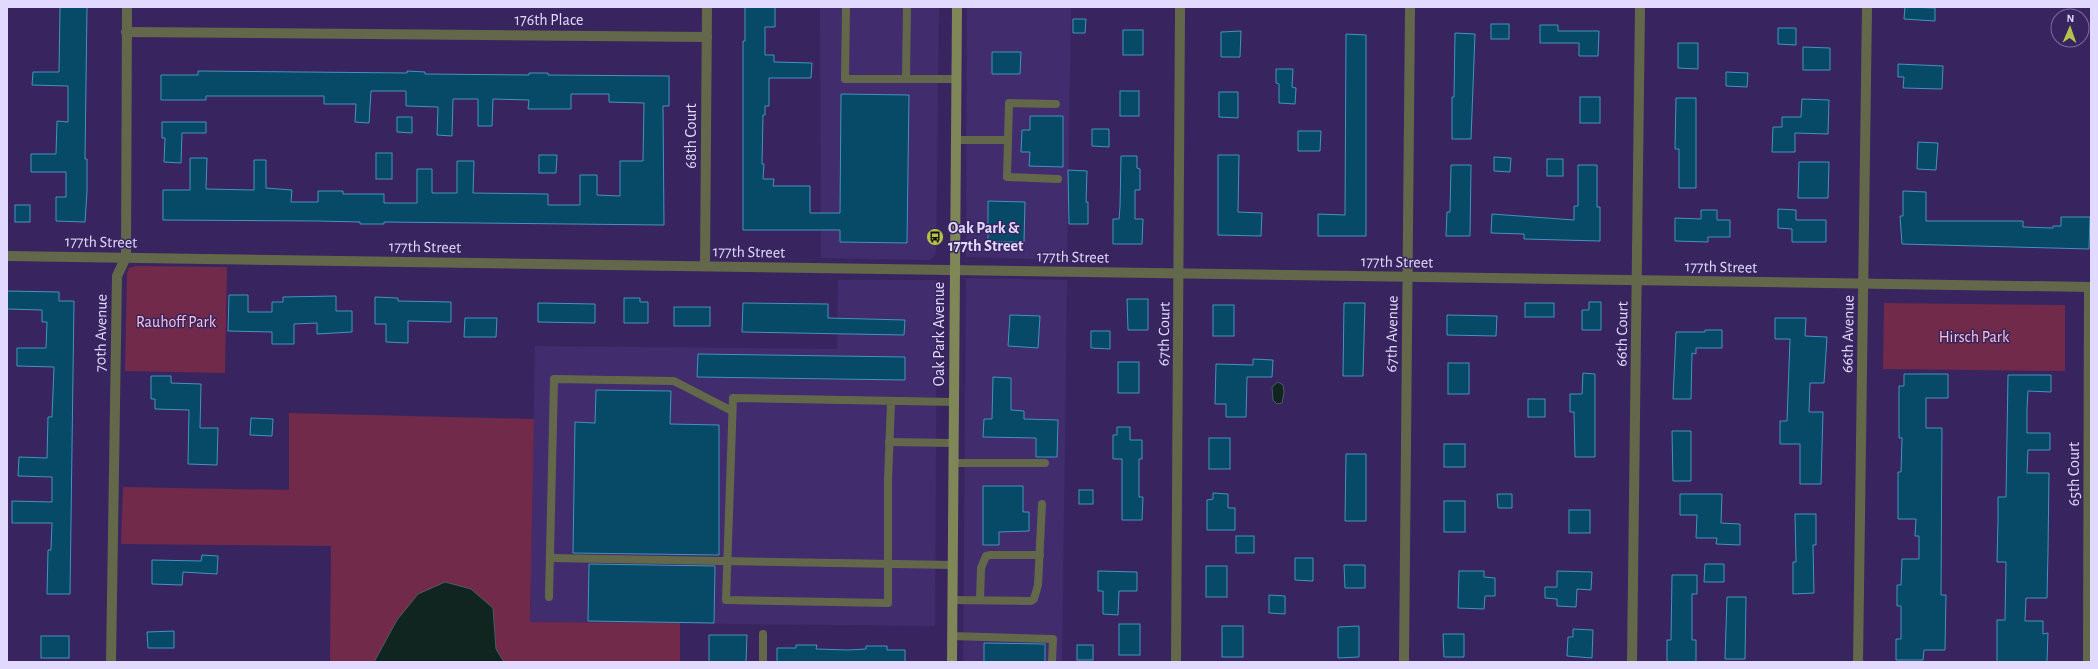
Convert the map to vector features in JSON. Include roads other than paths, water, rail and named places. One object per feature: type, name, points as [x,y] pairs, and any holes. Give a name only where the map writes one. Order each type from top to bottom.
[{"type":"street","name":"70th Avenue","points":[[111,662],[117,276],[126,258],[126,7]]},
{"type":"street","name":"68th Court","points":[[705,266],[707,7]]},
{"type":"street","name":"Oak Park Avenue","points":[[952,662],[957,7]]},
{"type":"street","name":"67th Court","points":[[1176,662],[1180,7]]},
{"type":"street","name":"67th Avenue","points":[[1404,662],[1410,7]]},
{"type":"street","name":"66th Court","points":[[1632,662],[1640,7]]},
{"type":"street","name":"66th Avenue","points":[[1858,662],[1867,7]]},
{"type":"street","name":"176th Place","points":[[126,32],[707,36]]},
{"type":"street","name":"177th Street","points":[[7,256],[2090,287]]},
{"type":"street","name":"65th Court","points":[[2088,662],[2090,287]]},
{"type":"lane","points":[[846,7],[845,79],[956,79]]},
{"type":"lane","points":[[906,79],[907,7]]},
{"type":"lane","points":[[1056,104],[1009,102],[1007,177],[1058,179]]},
{"type":"lane","points":[[956,140],[1008,140]]},
{"type":"lane","points":[[550,597],[554,379],[674,381],[732,412]]},
{"type":"lane","points":[[891,402],[888,603],[726,600],[732,398],[954,402]]},
{"type":"lane","points":[[890,442],[953,443]]},
{"type":"lane","points":[[953,463],[1045,463]]},
{"type":"lane","points":[[952,600],[1031,601],[1034,599],[1038,585],[1042,504]]},
{"type":"lane","points":[[980,600],[982,561],[986,556],[1040,555]]},
{"type":"lane","points":[[551,558],[953,565]]},
{"type":"lane","points":[[763,634],[763,662]]},
{"type":"lane","points":[[952,636],[1053,639],[1052,662]]},
{"type":"place","name":"Oak Park & 177th Street","points":[[935,237]]},
{"type":"park label","name":"Rauhoff Park","points":[[176,322]]},
{"type":"park label","name":"Hirsch Park","points":[[1974,337]]}]
